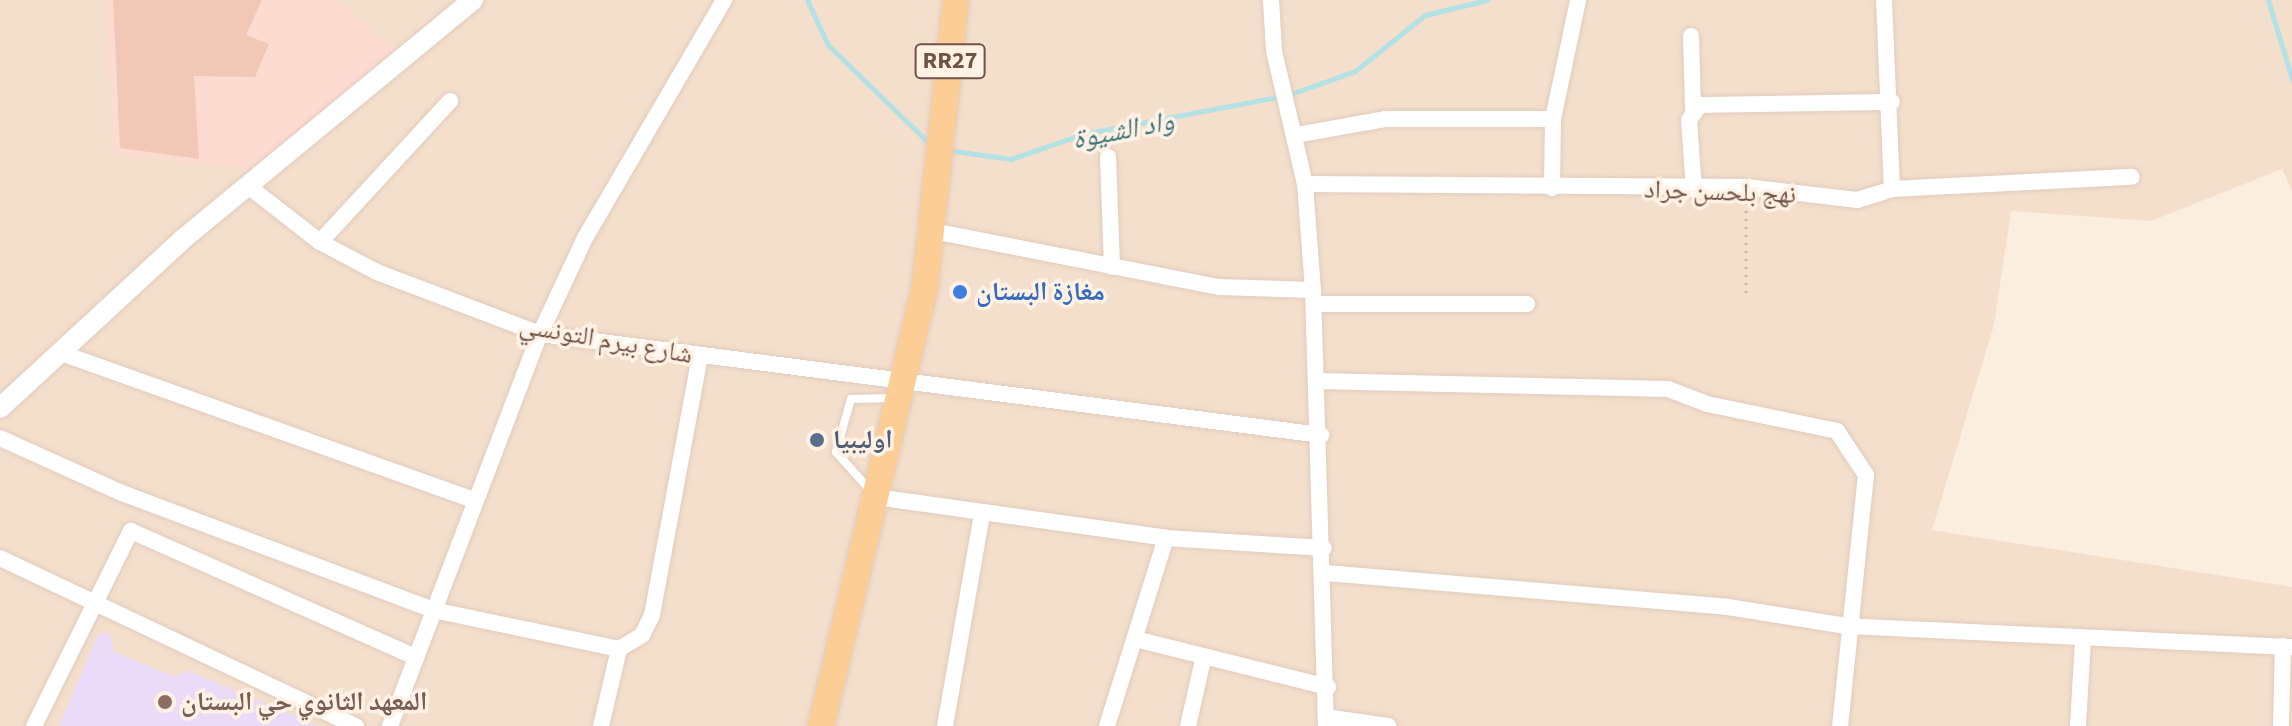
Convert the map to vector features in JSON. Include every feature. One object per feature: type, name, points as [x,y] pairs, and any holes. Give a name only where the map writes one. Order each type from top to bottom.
[{"type":"main road","name":"RR27","points":[[821,726],[901,391],[933,231],[956,0]]},
{"type":"street","points":[[0,408],[248,186],[473,0]]},
{"type":"street","points":[[390,726],[473,500],[540,334],[585,238],[724,0]]},
{"type":"street","points":[[1271,0],[1283,79],[1292,108],[1305,184],[1321,435],[1328,687],[1326,721],[1388,726]]},
{"type":"street","points":[[1552,188],[1553,119],[1578,0]]},
{"type":"street","points":[[1884,0],[1892,102],[1892,189]]},
{"type":"street","points":[[1691,36],[1694,190]]},
{"type":"street","points":[[320,242],[450,101]]},
{"type":"street","points":[[1693,109],[1892,102]]},
{"type":"street","points":[[1296,135],[1385,119],[1553,119]]},
{"type":"street","points":[[1108,157],[1112,267]]},
{"type":"street","name":"نهج بلحسن جراد","points":[[1305,184],[1694,190],[1746,187],[1857,200],[1892,189],[2132,177]]},
{"type":"street","name":"شارع بيرم التونسي","points":[[248,186],[320,242],[540,334],[700,356],[901,391],[1321,435]]},
{"type":"street","points":[[933,231],[1219,287],[1313,297],[1527,304]]},
{"type":"street","points":[[61,353],[473,500]]},
{"type":"street","points":[[0,438],[122,493],[433,610],[619,649],[642,635],[652,615],[700,356]]},
{"type":"street","points":[[1316,381],[1668,389],[1707,404],[1821,422],[1851,442],[1866,475],[1846,626],[1840,726]]},
{"type":"street","points":[[876,497],[1166,538],[1324,548]]},
{"type":"street","points":[[945,726],[982,513]]},
{"type":"street","points":[[34,726],[126,534],[139,531],[416,657]]},
{"type":"street","points":[[1107,726],[1166,538]]},
{"type":"street","points":[[0,558],[356,726]]},
{"type":"street","points":[[1325,573],[1728,607],[1846,626],[2288,646],[2281,726]]},
{"type":"street","points":[[1135,639],[1203,660],[1328,687]]},
{"type":"street","points":[[2078,726],[2083,639]]},
{"type":"street","points":[[601,726],[619,649]]},
{"type":"street","points":[[1188,726],[1203,660]]},
{"type":"lane","points":[[876,497],[836,452],[851,399],[901,391]]},
{"type":"path","points":[[1746,187],[1746,293]]},
{"type":"shaded area","points":[[0,0],[2292,0],[2292,191],[2282,169],[2151,221],[2011,211],[1994,325],[1932,530],[2292,587],[2292,726],[0,726]]},
{"type":"shaded area","points":[[106,0],[337,0],[399,53],[259,177],[248,169],[114,153]]},
{"type":"shaded area","name":"المعهد الثانوي حي البستان","points":[[109,632],[114,652],[175,677],[187,670],[317,726],[59,726],[98,635]]},
{"type":"building","points":[[113,0],[262,0],[246,35],[269,44],[255,77],[194,76],[199,159],[120,148]]},
{"type":"waterway","name":"واد الشيوة","points":[[807,0],[828,45],[933,147]]},
{"type":"waterway","points":[[947,150],[1011,159],[1083,134],[1288,95],[1355,71],[1425,15],[1487,0]]},
{"type":"waterway","name":"واد الشيوة","points":[[2268,0],[2292,79]]},
{"type":"place","name":"مغازة البستان","points":[[960,292]]},
{"type":"place","name":"اوليبيا","points":[[817,440]]},
{"type":"place","name":"المعهد الثانوي حي البستان","points":[[165,702]]}]
